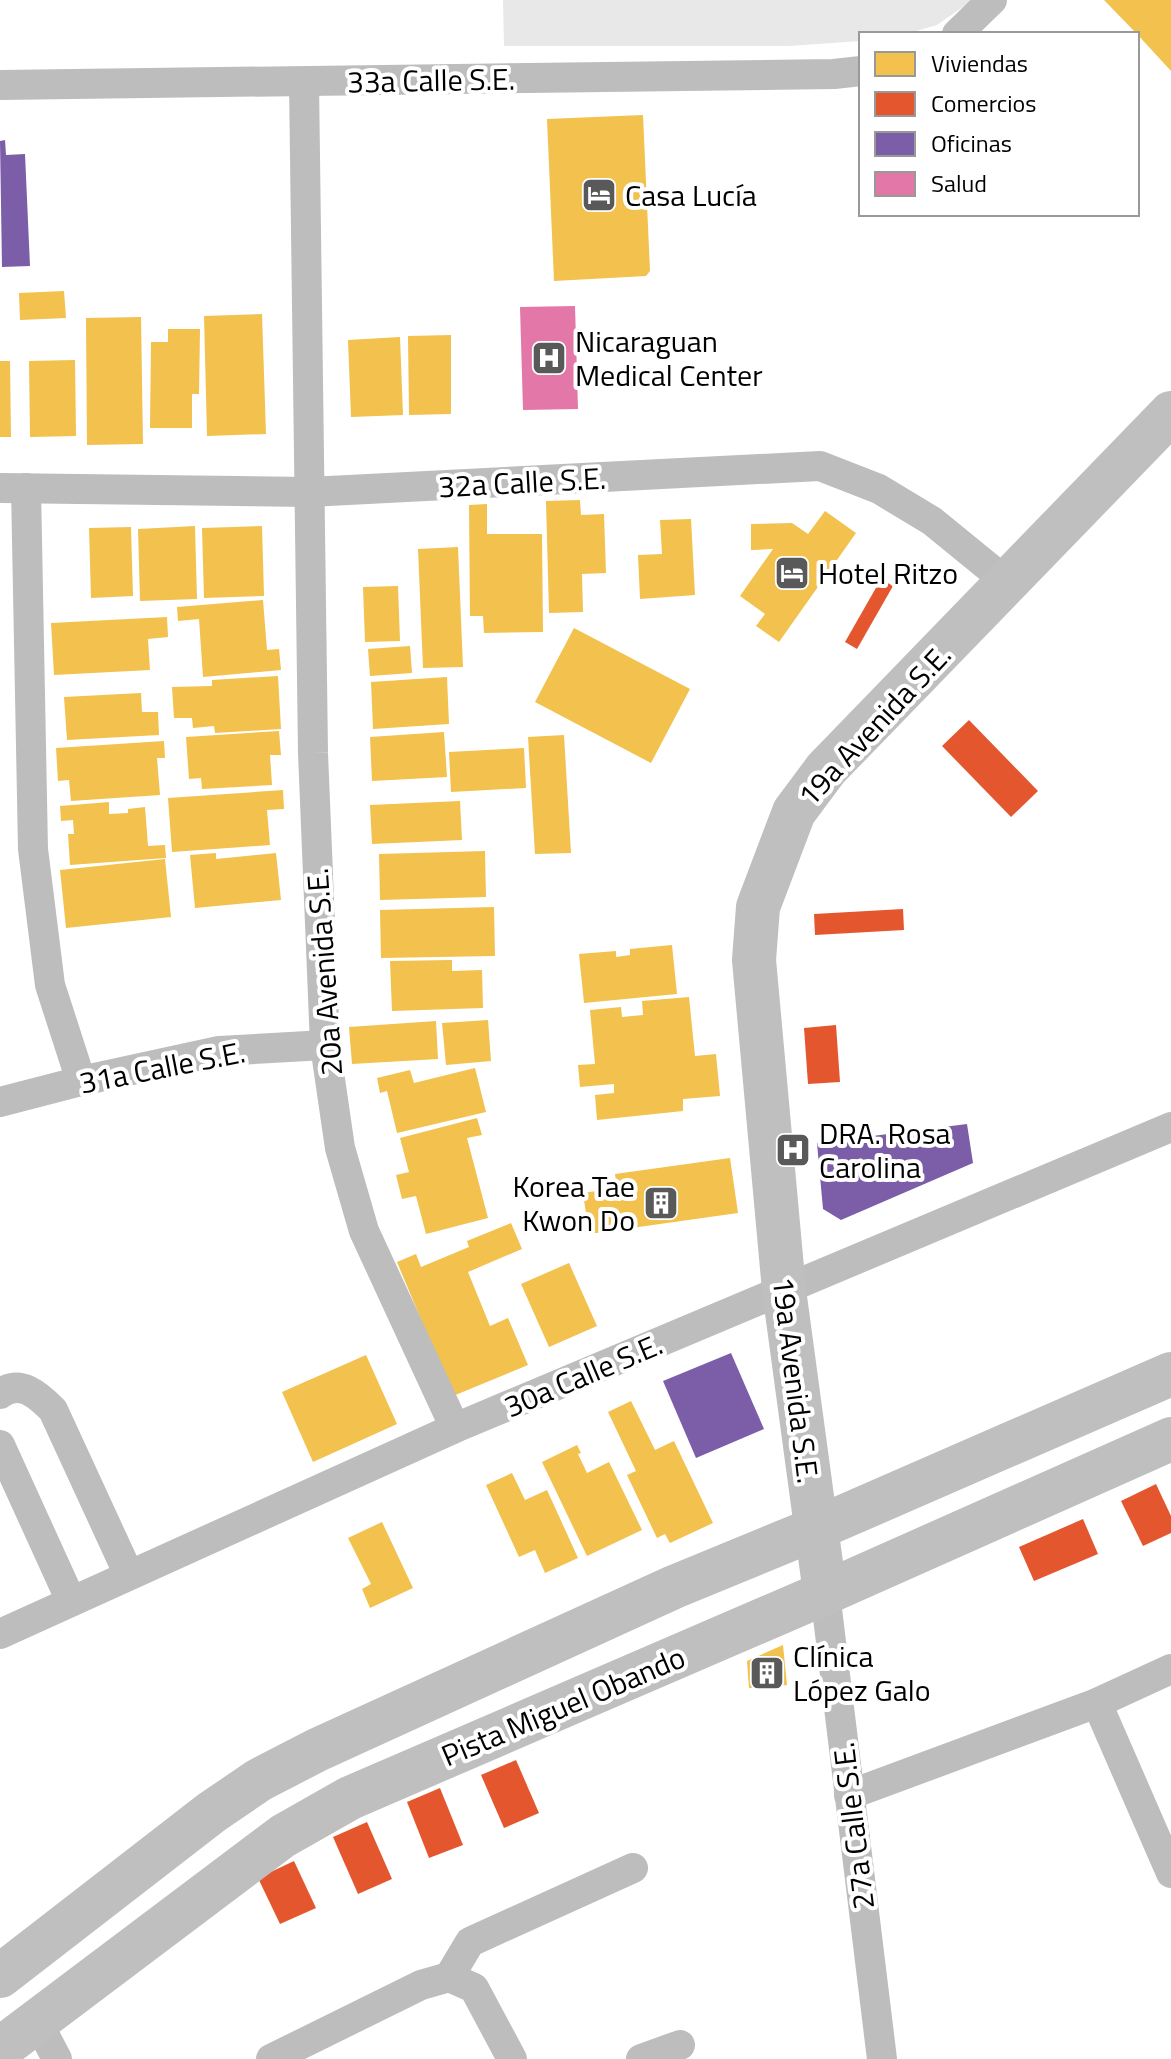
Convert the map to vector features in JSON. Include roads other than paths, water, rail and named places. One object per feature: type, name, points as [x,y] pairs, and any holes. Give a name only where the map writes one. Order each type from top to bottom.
[{"type":"main road","name":"19a Avenida S.E.","points":[[825,1593],[784,1290],[754,960],[758,907],[794,812],[826,769],[1171,413]]},
{"type":"main road","name":"Pista Miguel Obando","points":[[0,1976],[212,1812],[259,1780],[317,1750],[645,1600],[1171,1374]]},
{"type":"main road","name":"Pista Miguel Obando","points":[[0,2049],[283,1836],[350,1798],[825,1593],[1171,1439]]},
{"type":"street","points":[[959,32],[992,0]]},
{"type":"street","name":"33a Calle S.E.","points":[[0,85],[859,71]]},
{"type":"street","name":"20a Avenida S.E.","points":[[304,82],[313,753],[325,1045],[340,1148],[364,1231],[455,1428]]},
{"type":"street","name":"32a Calle S.E.","points":[[13,488],[309,492],[820,466],[879,489],[932,521],[1008,583]]},
{"type":"street","points":[[13,488],[33,849],[50,985],[81,1081]]},
{"type":"street","name":"31a Calle S.E.","points":[[0,1102],[219,1051],[325,1045]]},
{"type":"street","name":"30a Calle S.E.","points":[[0,1634],[455,1428],[1171,1127]]},
{"type":"street","points":[[0,1394],[20,1387],[38,1394],[53,1410],[129,1575]]},
{"type":"street","points":[[0,1445],[71,1601]]},
{"type":"street","name":"27a Calle S.E.","points":[[825,1593],[882,2059]]},
{"type":"street","points":[[849,1795],[1097,1703],[1171,1669]]},
{"type":"street","points":[[1097,1703],[1171,1873]]},
{"type":"street","points":[[449,1977],[470,1942],[633,1868]]},
{"type":"street","points":[[271,2059],[421,1985],[449,1977],[474,1988],[512,2059]]},
{"type":"street","points":[[37,2021],[57,2059]]},
{"type":"street","points":[[641,2059],[680,2045]]},
{"type":"place","name":"Casa Lucía","points":[[599,195]]},
{"type":"place","name":"Nicaraguan Medical Center","points":[[549,358]]},
{"type":"place","name":"Hotel Ritzo","points":[[792,573]]},
{"type":"place","name":"DRA. Rosa Carolina","points":[[793,1150]]},
{"type":"place","name":"Korea Tae Kwon Do","points":[[661,1203]]},
{"type":"place","name":"Clínica López Galo","points":[[767,1673]]}]
